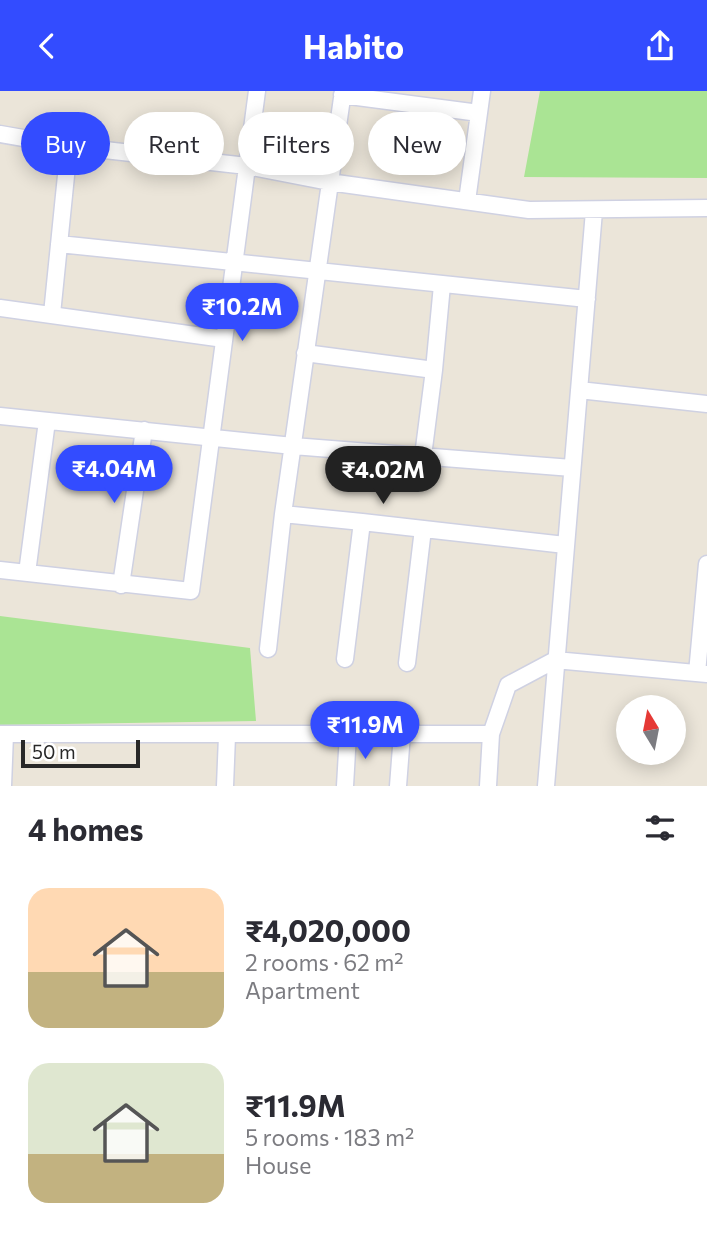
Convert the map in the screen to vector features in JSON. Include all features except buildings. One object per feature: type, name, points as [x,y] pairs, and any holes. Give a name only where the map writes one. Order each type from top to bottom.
[{"type":"street","points":[[254,112],[257,91]]},
{"type":"street","points":[[467,201],[482,91]]},
{"type":"street","points":[[268,649],[304,353],[342,93],[479,113]]},
{"type":"street","points":[[0,134],[21,138]]},
{"type":"street","points":[[110,151],[238,165]]},
{"type":"street","points":[[52,314],[66,175]]},
{"type":"street","points":[[0,570],[191,591],[246,175]]},
{"type":"street","points":[[293,175],[529,210],[707,208]]},
{"type":"street","points":[[546,786],[594,211]]},
{"type":"street","points":[[59,244],[587,299]]},
{"type":"street","points":[[423,456],[442,285]]},
{"type":"street","points":[[0,308],[224,339]]},
{"type":"street","points":[[304,353],[434,370]]},
{"type":"street","points":[[579,390],[707,404]]},
{"type":"street","points":[[0,416],[293,446],[572,468]]},
{"type":"street","points":[[27,573],[47,421]]},
{"type":"street","points":[[121,585],[144,430]]},
{"type":"street","points":[[283,514],[565,545]]},
{"type":"street","points":[[345,659],[362,522]]},
{"type":"street","points":[[407,663],[423,529]]},
{"type":"street","points":[[488,786],[491,734],[508,685],[555,660],[702,674],[707,564]]},
{"type":"street","points":[[3,786],[2,734],[491,734]]},
{"type":"street","points":[[345,786],[348,734]]},
{"type":"street","points":[[398,786],[401,734]]},
{"type":"street","points":[[225,786],[227,736]]},
{"type":"green space","points":[[540,91],[707,91],[707,178],[524,177]]},
{"type":"green space","points":[[0,616],[250,648],[256,721],[0,725]]}]
